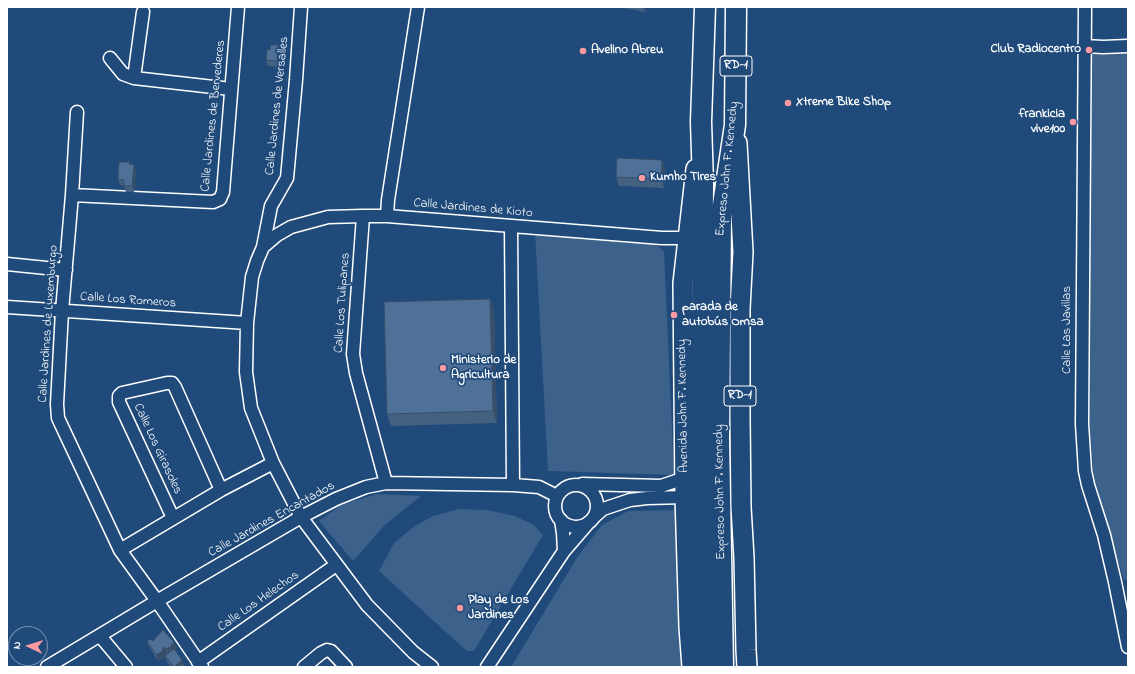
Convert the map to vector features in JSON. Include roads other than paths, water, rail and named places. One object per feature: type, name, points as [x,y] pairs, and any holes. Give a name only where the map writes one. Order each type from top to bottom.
[{"type":"highway","name":"Expreso John F. Kennedy","points":[[705,7],[702,122],[703,183],[711,378],[719,439],[723,667]]},
{"type":"highway","name":"Expreso John F. Kennedy","points":[[706,667],[701,472],[711,378],[721,218],[735,125],[736,7]]},
{"type":"main road","name":"Avenida John F. Kennedy","points":[[692,667],[685,488],[682,283],[702,122]]},
{"type":"main road","name":"RD-1","points":[[735,125],[743,252],[740,309],[740,418],[741,507],[747,667]]},
{"type":"street","name":"Calle Jardines de Bervederes","points":[[72,195],[214,202],[220,199],[223,192],[238,7]]},
{"type":"street","name":"Calle Jardines de Versalles","points":[[302,7],[287,178],[271,206],[263,248],[252,277],[247,323],[246,372],[251,408],[272,463],[300,518],[367,605],[413,652],[432,667]]},
{"type":"street","points":[[387,216],[388,200],[418,7]]},
{"type":"street","name":"Calle Las Javillas","points":[[1085,7],[1082,424],[1085,471],[1104,535],[1128,647]]},
{"type":"street","points":[[134,78],[143,12]]},
{"type":"street","points":[[1084,46],[1128,46]]},
{"type":"street","points":[[110,58],[123,74],[134,78],[232,89]]},
{"type":"street","name":"Calle Jardines de Luxemburgo","points":[[77,112],[72,195],[62,311],[57,404],[58,418],[120,550],[157,601],[200,665]]},
{"type":"street","name":"Calle Jardines de Kioto","points":[[263,248],[277,235],[291,227],[328,217],[363,216],[387,216],[662,238],[688,238]]},
{"type":"street","name":"Calle Los Tulipanes","points":[[363,216],[353,354],[356,373],[386,483]]},
{"type":"street","points":[[511,226],[513,485]]},
{"type":"street","points":[[7,264],[66,270]]},
{"type":"street","name":"Calle Los Romeros","points":[[7,307],[247,323]]},
{"type":"street","name":"Calle Los Girasoles","points":[[173,518],[119,402],[119,396],[122,393],[172,383],[221,490]]},
{"type":"street","points":[[120,550],[221,490],[272,463]]},
{"type":"street","name":"Calle Jardines Encantados","points":[[52,666],[157,601],[300,518],[336,499],[366,487],[386,483],[513,485],[539,487],[558,496]]},
{"type":"street","points":[[578,484],[591,490],[597,503],[597,511],[592,520],[584,526],[578,527],[566,524],[561,520],[555,508],[558,496],[566,487],[578,484],[685,488]]},
{"type":"street","points":[[487,667],[564,551],[603,509],[630,500],[647,498],[685,488]]},
{"type":"street","points":[[561,520],[564,551]]},
{"type":"street","name":"Calle Los Helechos","points":[[200,665],[336,565]]},
{"type":"street","points":[[100,636],[126,667]]},
{"type":"street","points":[[304,667],[327,650],[331,651],[346,667]]},
{"type":"place","name":"Club Radiocentro","points":[[1089,50]]},
{"type":"place","name":"Avelino Abreu","points":[[583,51]]},
{"type":"place","name":"Xtreme Bike Shop","points":[[788,103]]},
{"type":"place","name":"frankicia vive100","points":[[1073,122]]},
{"type":"place","name":"Kumho Tires","points":[[642,178]]},
{"type":"place","name":"parada de autobús Omsa","points":[[674,315]]},
{"type":"place","name":"Ministerio de Agricultura","points":[[443,368]]},
{"type":"place","name":"Play de Los Jardines","points":[[460,608]]}]
